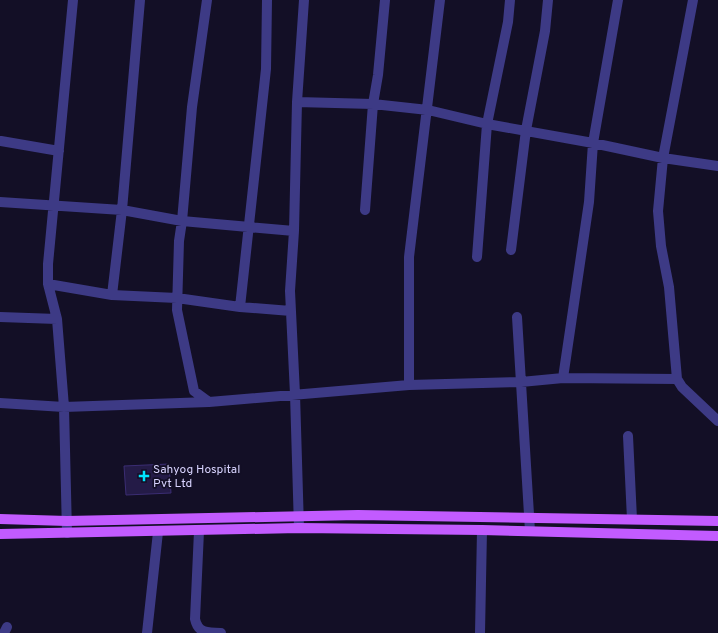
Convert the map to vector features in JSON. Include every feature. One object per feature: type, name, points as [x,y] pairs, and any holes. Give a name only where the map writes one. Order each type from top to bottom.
[{"type":"main road","points":[[0,519],[67,521],[299,515],[358,515],[718,521]]},
{"type":"main road","points":[[0,534],[67,534],[299,528],[482,530],[718,536]]},
{"type":"street","points":[[67,534],[64,407],[57,319],[48,284],[48,264],[52,206],[59,151],[73,0]]},
{"type":"street","points":[[112,295],[122,210],[140,0]]},
{"type":"street","points":[[206,0],[192,107],[179,241],[177,310],[194,391],[209,402]]},
{"type":"street","points":[[240,308],[266,69],[267,0]]},
{"type":"street","points":[[299,528],[290,291],[294,231],[297,102],[304,0]]},
{"type":"street","points":[[365,210],[372,104],[378,75],[385,0]]},
{"type":"street","points":[[409,385],[409,257],[428,110],[440,0]]},
{"type":"street","points":[[477,257],[487,124],[508,22],[510,0]]},
{"type":"street","points":[[511,250],[526,130],[545,31],[548,0]]},
{"type":"street","points":[[563,378],[589,202],[593,142],[618,0]]},
{"type":"street","points":[[693,0],[663,158],[658,212],[659,232],[668,287],[677,379],[682,387],[718,421]]},
{"type":"street","points":[[297,102],[372,104],[428,110],[487,124],[593,142],[663,158],[718,166]]},
{"type":"street","points":[[1,141],[59,151]]},
{"type":"street","points":[[0,202],[122,210],[182,221],[294,231]]},
{"type":"street","points":[[48,284],[112,295],[177,298],[240,308],[291,312]]},
{"type":"street","points":[[0,317],[57,319]]},
{"type":"street","points":[[517,317],[530,531]]},
{"type":"street","points":[[0,403],[64,407],[209,402],[409,385],[521,382],[563,378],[677,379]]},
{"type":"street","points":[[628,436],[632,519]]},
{"type":"street","points":[[480,633],[482,530]]},
{"type":"street","points":[[199,531],[195,619],[197,627],[203,632],[221,633]]},
{"type":"street","points":[[147,633],[158,532]]},
{"type":"building","points":[[169,464],[171,493],[126,495],[124,466]]},
{"type":"place","name":"Sahyog Hospital Pvt Ltd","points":[[144,476]]}]
